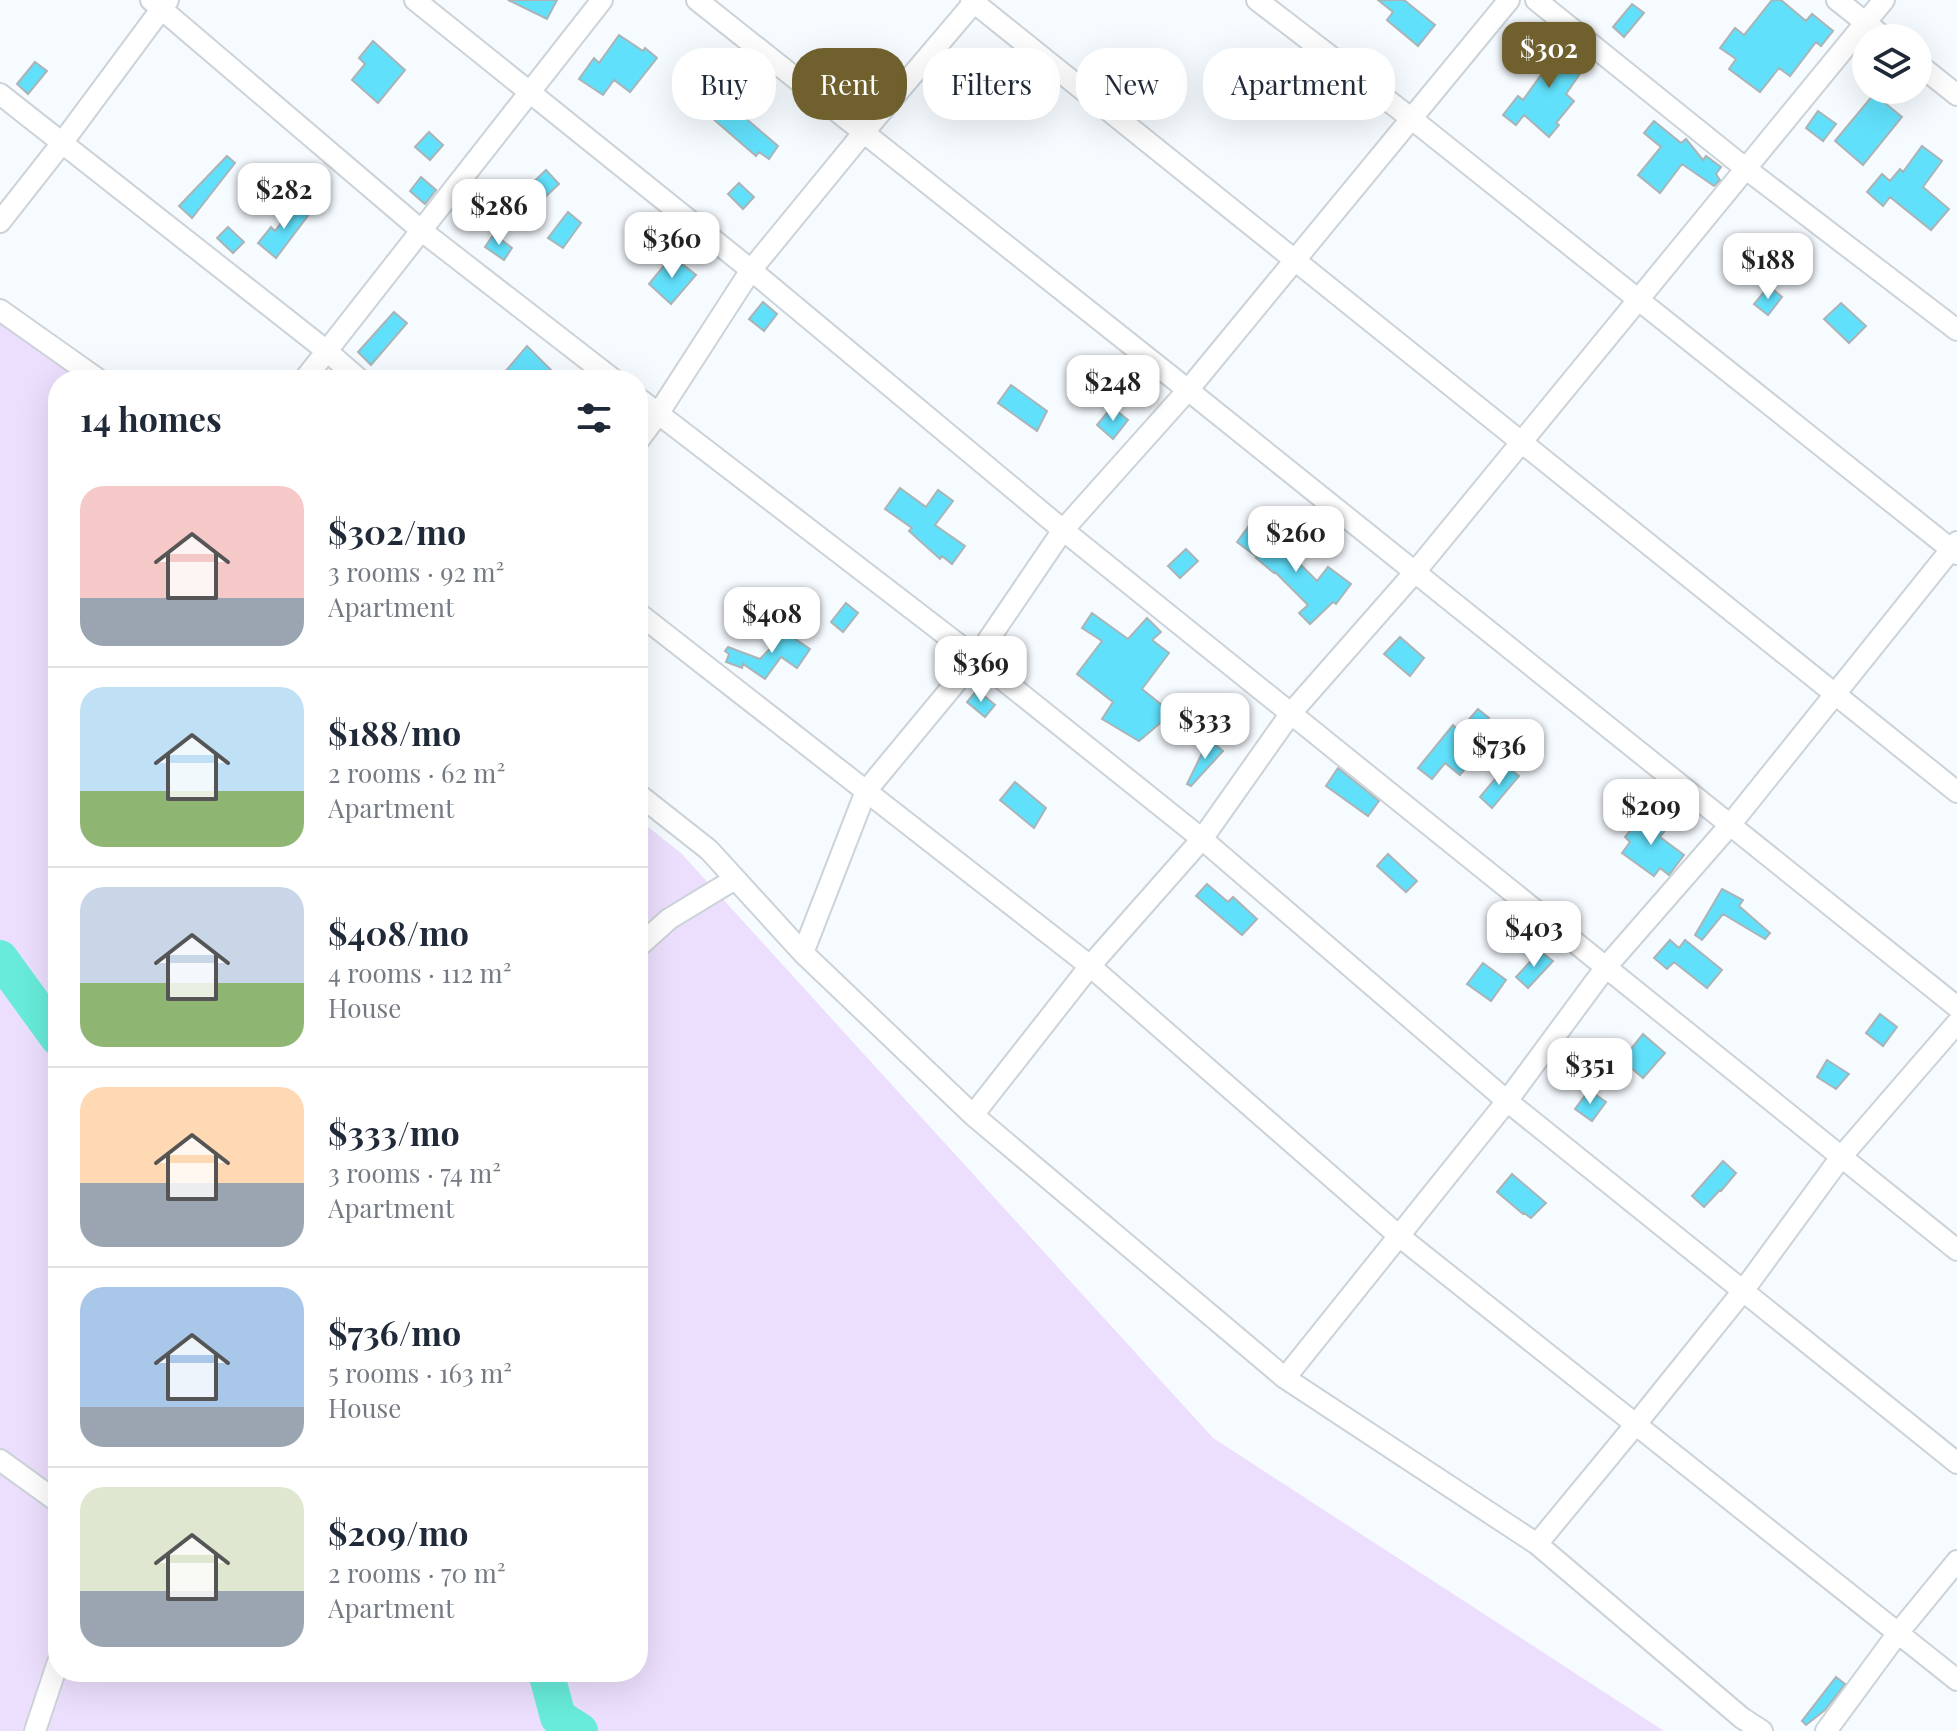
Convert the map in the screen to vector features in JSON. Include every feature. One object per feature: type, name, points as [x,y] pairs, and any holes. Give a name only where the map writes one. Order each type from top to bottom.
[{"type":"street","points":[[415,0],[751,270],[1063,530],[1957,1250]]},
{"type":"street","points":[[313,370],[602,0]]},
{"type":"street","points":[[697,0],[1957,1007]]},
{"type":"street","points":[[1257,0],[1955,548],[1730,825],[1606,967],[1507,1101],[1285,1378]]},
{"type":"street","points":[[803,953],[866,791],[976,658],[1063,530],[1188,390],[1509,0]]},
{"type":"street","points":[[1536,0],[1745,168],[1957,330]]},
{"type":"street","points":[[1837,0],[1868,24]]},
{"type":"street","points":[[973,1115],[1090,966],[1202,839],[1291,713],[1415,572],[1884,0]]},
{"type":"street","points":[[648,428],[751,270],[974,1],[1957,792]]},
{"type":"street","points":[[0,222],[62,143],[160,3],[422,231],[601,370]]},
{"type":"street","points":[[1932,75],[1957,95]]},
{"type":"street","points":[[0,94],[349,370]]},
{"type":"street","points":[[0,310],[85,370]]},
{"type":"street","points":[[648,406],[976,658],[1202,839],[1507,1101],[1957,1463]]},
{"type":"street","points":[[648,621],[1090,966],[1399,1236],[1957,1680]]},
{"type":"street","points":[[648,802],[709,850],[803,953],[973,1115],[1285,1378],[1537,1544],[1742,1718],[1762,1731]]},
{"type":"street","points":[[648,938],[669,919],[735,879]]},
{"type":"street","points":[[1537,1544],[1743,1291],[1841,1157],[1957,1023]]},
{"type":"street","points":[[0,1460],[48,1495]]},
{"type":"street","points":[[1826,1731],[1898,1633],[1957,1561]]},
{"type":"street","points":[[35,1731],[51,1682]]},
{"type":"shaded area","points":[[0,317],[66,370],[48,370],[48,1682],[648,1682],[648,827],[681,853],[1213,1438],[1664,1731],[0,1731]]},
{"type":"building","points":[[508,0],[557,0],[547,19]]},
{"type":"building","points":[[1378,0],[1404,0],[1435,25],[1418,46],[1387,20],[1393,12]]},
{"type":"building","points":[[1772,0],[1781,0],[1806,21],[1812,14],[1833,31],[1821,46],[1816,42],[1790,76],[1779,68],[1760,92],[1729,69],[1736,59],[1720,48],[1735,28],[1744,35]]},
{"type":"building","points":[[1632,4],[1644,13],[1624,37],[1613,27]]},
{"type":"building","points":[[619,35],[657,58],[630,92],[614,80],[603,95],[579,79],[594,58],[599,63]]},
{"type":"building","points":[[1550,36],[1586,65],[1566,94],[1574,101],[1549,137],[1524,115],[1516,125],[1503,115],[1518,96],[1523,100],[1548,65],[1551,58],[1539,50]]},
{"type":"building","points":[[373,41],[405,70],[378,103],[352,80],[365,64],[359,58]]},
{"type":"building","points":[[35,62],[47,71],[28,94],[17,84]]},
{"type":"building","points":[[1866,104],[1886,104],[1902,117],[1863,165],[1835,141]]},
{"type":"building","points":[[1818,111],[1836,124],[1823,141],[1806,128]]},
{"type":"building","points":[[714,120],[748,120],[778,146],[769,159],[759,152],[756,156]]},
{"type":"building","points":[[1654,121],[1681,143],[1686,139],[1703,160],[1706,156],[1721,167],[1716,174],[1720,180],[1714,186],[1682,164],[1660,193],[1638,175],[1661,147],[1644,133]]},
{"type":"building","points":[[429,132],[443,145],[430,160],[415,147]]},
{"type":"building","points":[[1922,146],[1942,161],[1923,187],[1949,209],[1931,230],[1890,197],[1883,206],[1867,192],[1882,174],[1890,181],[1900,169],[1903,172]]},
{"type":"building","points":[[227,156],[235,163],[192,218],[179,206]]},
{"type":"building","points":[[546,170],[559,184],[542,200],[529,186]]},
{"type":"building","points":[[421,177],[436,190],[425,204],[410,191]]},
{"type":"building","points":[[739,183],[754,197],[743,209],[728,194]]},
{"type":"building","points":[[296,203],[310,213],[276,258],[258,243],[271,227],[275,231]]},
{"type":"building","points":[[568,212],[581,223],[563,248],[548,238]]},
{"type":"building","points":[[228,227],[244,242],[233,253],[217,238]]},
{"type":"building","points":[[494,234],[512,248],[504,260],[485,247]]},
{"type":"building","points":[[672,256],[696,275],[671,304],[649,284]]},
{"type":"building","points":[[1769,286],[1782,297],[1768,315],[1754,304]]},
{"type":"building","points":[[763,302],[777,314],[764,331],[749,319]]},
{"type":"building","points":[[1841,303],[1866,326],[1849,343],[1824,319]]},
{"type":"building","points":[[394,312],[407,323],[371,365],[358,352]]},
{"type":"building","points":[[527,346],[551,370],[507,370]]},
{"type":"building","points":[[1011,385],[1047,411],[1037,431],[998,403]]},
{"type":"building","points":[[1112,407],[1128,420],[1113,439],[1097,425]]},
{"type":"building","points":[[900,488],[926,507],[938,490],[953,501],[935,525],[965,546],[952,564],[942,556],[940,559],[909,531],[912,528],[885,509]]},
{"type":"building","points":[[1251,523],[1317,581],[1328,567],[1351,584],[1336,604],[1333,602],[1310,624],[1299,613],[1308,605],[1275,572],[1237,542]]},
{"type":"building","points":[[1186,549],[1198,561],[1180,578],[1168,566]]},
{"type":"building","points":[[846,603],[858,613],[843,632],[831,622]]},
{"type":"building","points":[[1092,613],[1128,639],[1147,618],[1161,632],[1152,640],[1169,653],[1142,689],[1172,713],[1139,741],[1102,719],[1113,702],[1077,674],[1102,641],[1082,628]]},
{"type":"building","points":[[791,627],[799,633],[794,638],[810,649],[797,668],[781,657],[765,679],[743,664],[742,668],[726,662],[729,654],[725,651],[728,647],[760,659]]},
{"type":"building","points":[[1400,637],[1424,658],[1410,676],[1384,654]]},
{"type":"building","points":[[977,690],[995,705],[985,717],[967,702]]},
{"type":"building","points":[[1478,709],[1489,718],[1462,750],[1473,759],[1460,775],[1445,763],[1432,779],[1418,768],[1453,725],[1459,731]]},
{"type":"building","points":[[1209,739],[1223,751],[1191,786],[1187,784]]},
{"type":"building","points":[[1506,766],[1519,776],[1492,808],[1480,797]]},
{"type":"building","points":[[1338,768],[1379,801],[1368,816],[1326,786]]},
{"type":"building","points":[[1015,782],[1046,808],[1034,828],[1000,800]]},
{"type":"building","points":[[1646,811],[1667,828],[1660,837],[1684,855],[1669,875],[1660,868],[1654,876],[1622,853],[1630,842],[1625,837]]},
{"type":"building","points":[[1388,854],[1417,881],[1406,892],[1377,866]]},
{"type":"building","points":[[1207,884],[1228,902],[1233,897],[1257,919],[1242,935],[1196,896]]},
{"type":"building","points":[[1722,889],[1743,900],[1739,906],[1770,933],[1765,939],[1723,914],[1702,940],[1695,935]]},
{"type":"building","points":[[1670,940],[1679,948],[1685,940],[1722,970],[1707,988],[1674,962],[1667,969],[1654,958]]},
{"type":"building","points":[[1540,951],[1553,961],[1528,988],[1516,977]]},
{"type":"building","points":[[1483,963],[1506,980],[1491,1001],[1467,984]]},
{"type":"building","points":[[1880,1014],[1897,1027],[1883,1046],[1866,1033]]},
{"type":"building","points":[[1643,1034],[1665,1053],[1643,1078],[1622,1060]]},
{"type":"building","points":[[1827,1060],[1849,1074],[1836,1089],[1817,1077]]},
{"type":"building","points":[[1589,1090],[1606,1102],[1592,1121],[1575,1109]]},
{"type":"building","points":[[1723,1161],[1736,1173],[1704,1207],[1692,1196]]},
{"type":"building","points":[[1512,1174],[1546,1203],[1531,1218],[1497,1192]]},
{"type":"building","points":[[1836,1677],[1845,1684],[1825,1710],[1806,1725],[1802,1721]]},
{"type":"waterway","points":[[0,958],[48,1024]]},
{"type":"waterway","points":[[549,1682],[558,1717],[580,1731]]}]
